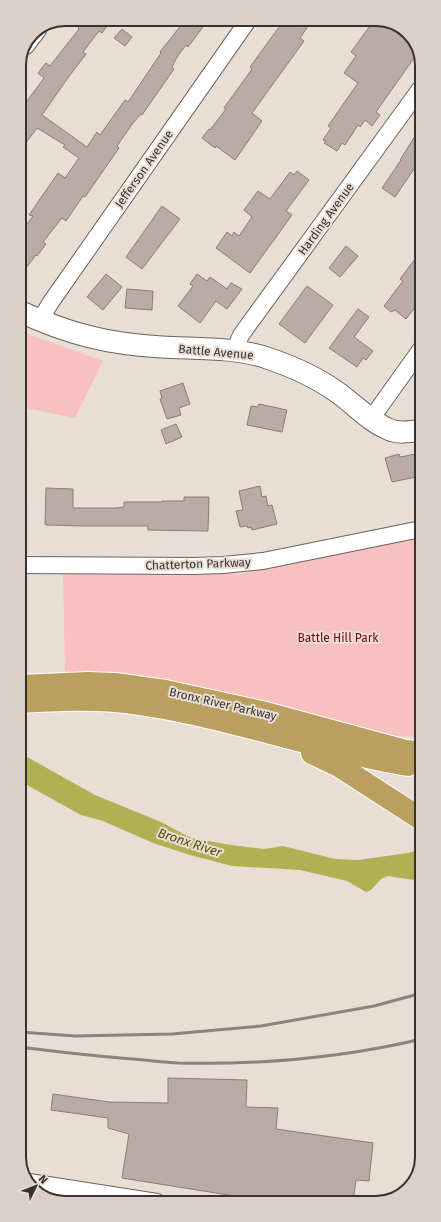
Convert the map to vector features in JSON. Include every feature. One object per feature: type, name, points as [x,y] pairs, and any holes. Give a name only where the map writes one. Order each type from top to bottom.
[{"type":"highway","name":"Bronx River Parkway","points":[[26,686],[88,683],[140,687],[215,701],[415,753]]},
{"type":"highway","name":"Bronx River Parkway","points":[[26,702],[75,700],[124,702],[176,710],[351,753],[415,766]]},
{"type":"highway","points":[[252,728],[339,766],[415,815]]},
{"type":"highway","points":[[348,735],[415,741]]},
{"type":"street","name":"Jefferson Avenue","points":[[40,320],[244,26]]},
{"type":"street","name":"Harding Avenue","points":[[234,351],[241,335],[415,96]]},
{"type":"street","name":"Battle Avenue","points":[[26,314],[82,336],[119,343],[234,351],[254,354],[299,371],[336,391],[371,419],[388,429],[402,432],[415,431]]},
{"type":"street","points":[[371,419],[415,357]]},
{"type":"street","name":"Chatterton Parkway","points":[[26,565],[194,566],[243,564],[415,530]]},
{"type":"street","points":[[36,1183],[119,1196]]},
{"type":"green space","points":[[26,333],[103,361],[75,418],[26,408]]},
{"type":"green space","name":"Battle Hill Park","points":[[415,538],[415,737],[377,735],[65,674],[63,572],[186,572],[240,574],[285,563]]},
{"type":"water","name":"Bronx River","points":[[26,756],[95,795],[161,822],[191,838],[264,849],[283,846],[335,859],[358,860],[415,851],[415,879],[413,880],[388,876],[381,879],[371,890],[366,892],[347,881],[300,870],[232,866],[190,855],[153,843],[103,821],[81,815],[26,784]]},
{"type":"building","points":[[80,26],[107,26],[102,33],[99,31],[83,52],[86,54],[42,115],[87,147],[97,132],[100,135],[125,100],[128,102],[161,53],[160,52],[180,26],[204,26],[188,47],[186,45],[177,57],[172,67],[174,69],[142,115],[141,114],[133,123],[117,146],[119,148],[85,197],[83,196],[66,221],[62,218],[43,242],[46,244],[26,268],[26,226],[33,216],[29,215],[58,173],[65,178],[79,158],[63,147],[65,145],[37,128],[26,143],[26,102],[44,78],[38,73],[46,63],[50,66],[79,29]]},
{"type":"building","points":[[280,26],[308,26],[300,38],[304,41],[252,113],[262,121],[235,160],[202,138],[226,109],[224,108],[252,69],[250,67]]},
{"type":"building","points":[[370,26],[379,26],[389,28],[404,37],[411,48],[414,57],[376,112],[380,115],[372,126],[365,120],[360,127],[358,125],[345,145],[342,143],[337,151],[324,143],[326,141],[323,140],[331,128],[328,126],[358,83],[344,73],[356,56],[351,52]]},
{"type":"building","points":[[122,29],[132,37],[125,46],[114,38]]},
{"type":"building","points":[[415,136],[415,170],[395,197],[382,188]]},
{"type":"building","points":[[297,171],[309,180],[286,211],[292,215],[250,273],[216,248],[227,232],[232,236],[234,232],[239,236],[252,217],[244,210],[258,191],[270,199],[290,172],[294,175]]},
{"type":"building","points":[[162,206],[180,219],[142,269],[126,257]]},
{"type":"building","points":[[346,246],[358,256],[340,277],[329,268]]},
{"type":"building","points":[[415,259],[415,308],[406,319],[395,310],[391,312],[384,306],[403,281],[400,279]]},
{"type":"building","points":[[106,274],[122,287],[103,310],[87,297]]},
{"type":"building","points":[[197,274],[207,281],[210,277],[227,289],[231,283],[242,289],[227,309],[216,301],[200,323],[178,306],[193,286],[190,284]]},
{"type":"building","points":[[307,286],[333,305],[305,343],[279,324]]},
{"type":"building","points":[[127,289],[153,291],[152,310],[125,308]]},
{"type":"building","points":[[358,309],[369,317],[354,337],[373,351],[366,360],[363,358],[357,367],[329,348]]},
{"type":"building","points":[[183,383],[190,404],[179,408],[181,415],[167,419],[160,399],[162,398],[160,391]]},
{"type":"building","points":[[259,404],[287,410],[282,432],[247,425],[251,406],[258,407]]},
{"type":"building","points":[[176,424],[182,437],[166,444],[161,430]]},
{"type":"building","points":[[399,454],[400,457],[415,454],[415,477],[392,482],[385,458]]},
{"type":"building","points":[[260,486],[262,497],[266,496],[268,506],[272,505],[277,524],[252,530],[251,527],[248,528],[247,526],[240,527],[236,511],[243,510],[239,491]]},
{"type":"building","points":[[46,488],[73,489],[73,508],[117,508],[124,507],[124,502],[184,501],[184,497],[209,497],[208,531],[148,530],[148,526],[46,525]]},
{"type":"building","points":[[168,1078],[247,1080],[246,1107],[278,1108],[276,1129],[373,1143],[369,1181],[356,1180],[354,1196],[235,1196],[122,1178],[129,1134],[108,1128],[108,1118],[51,1110],[53,1094],[109,1102],[168,1103]]},
{"type":"railway","points":[[26,1032],[75,1036],[172,1034],[261,1026],[374,1006],[415,995]]},
{"type":"railway","points":[[26,1048],[172,1063],[239,1063],[300,1059],[361,1051],[415,1041]]}]
